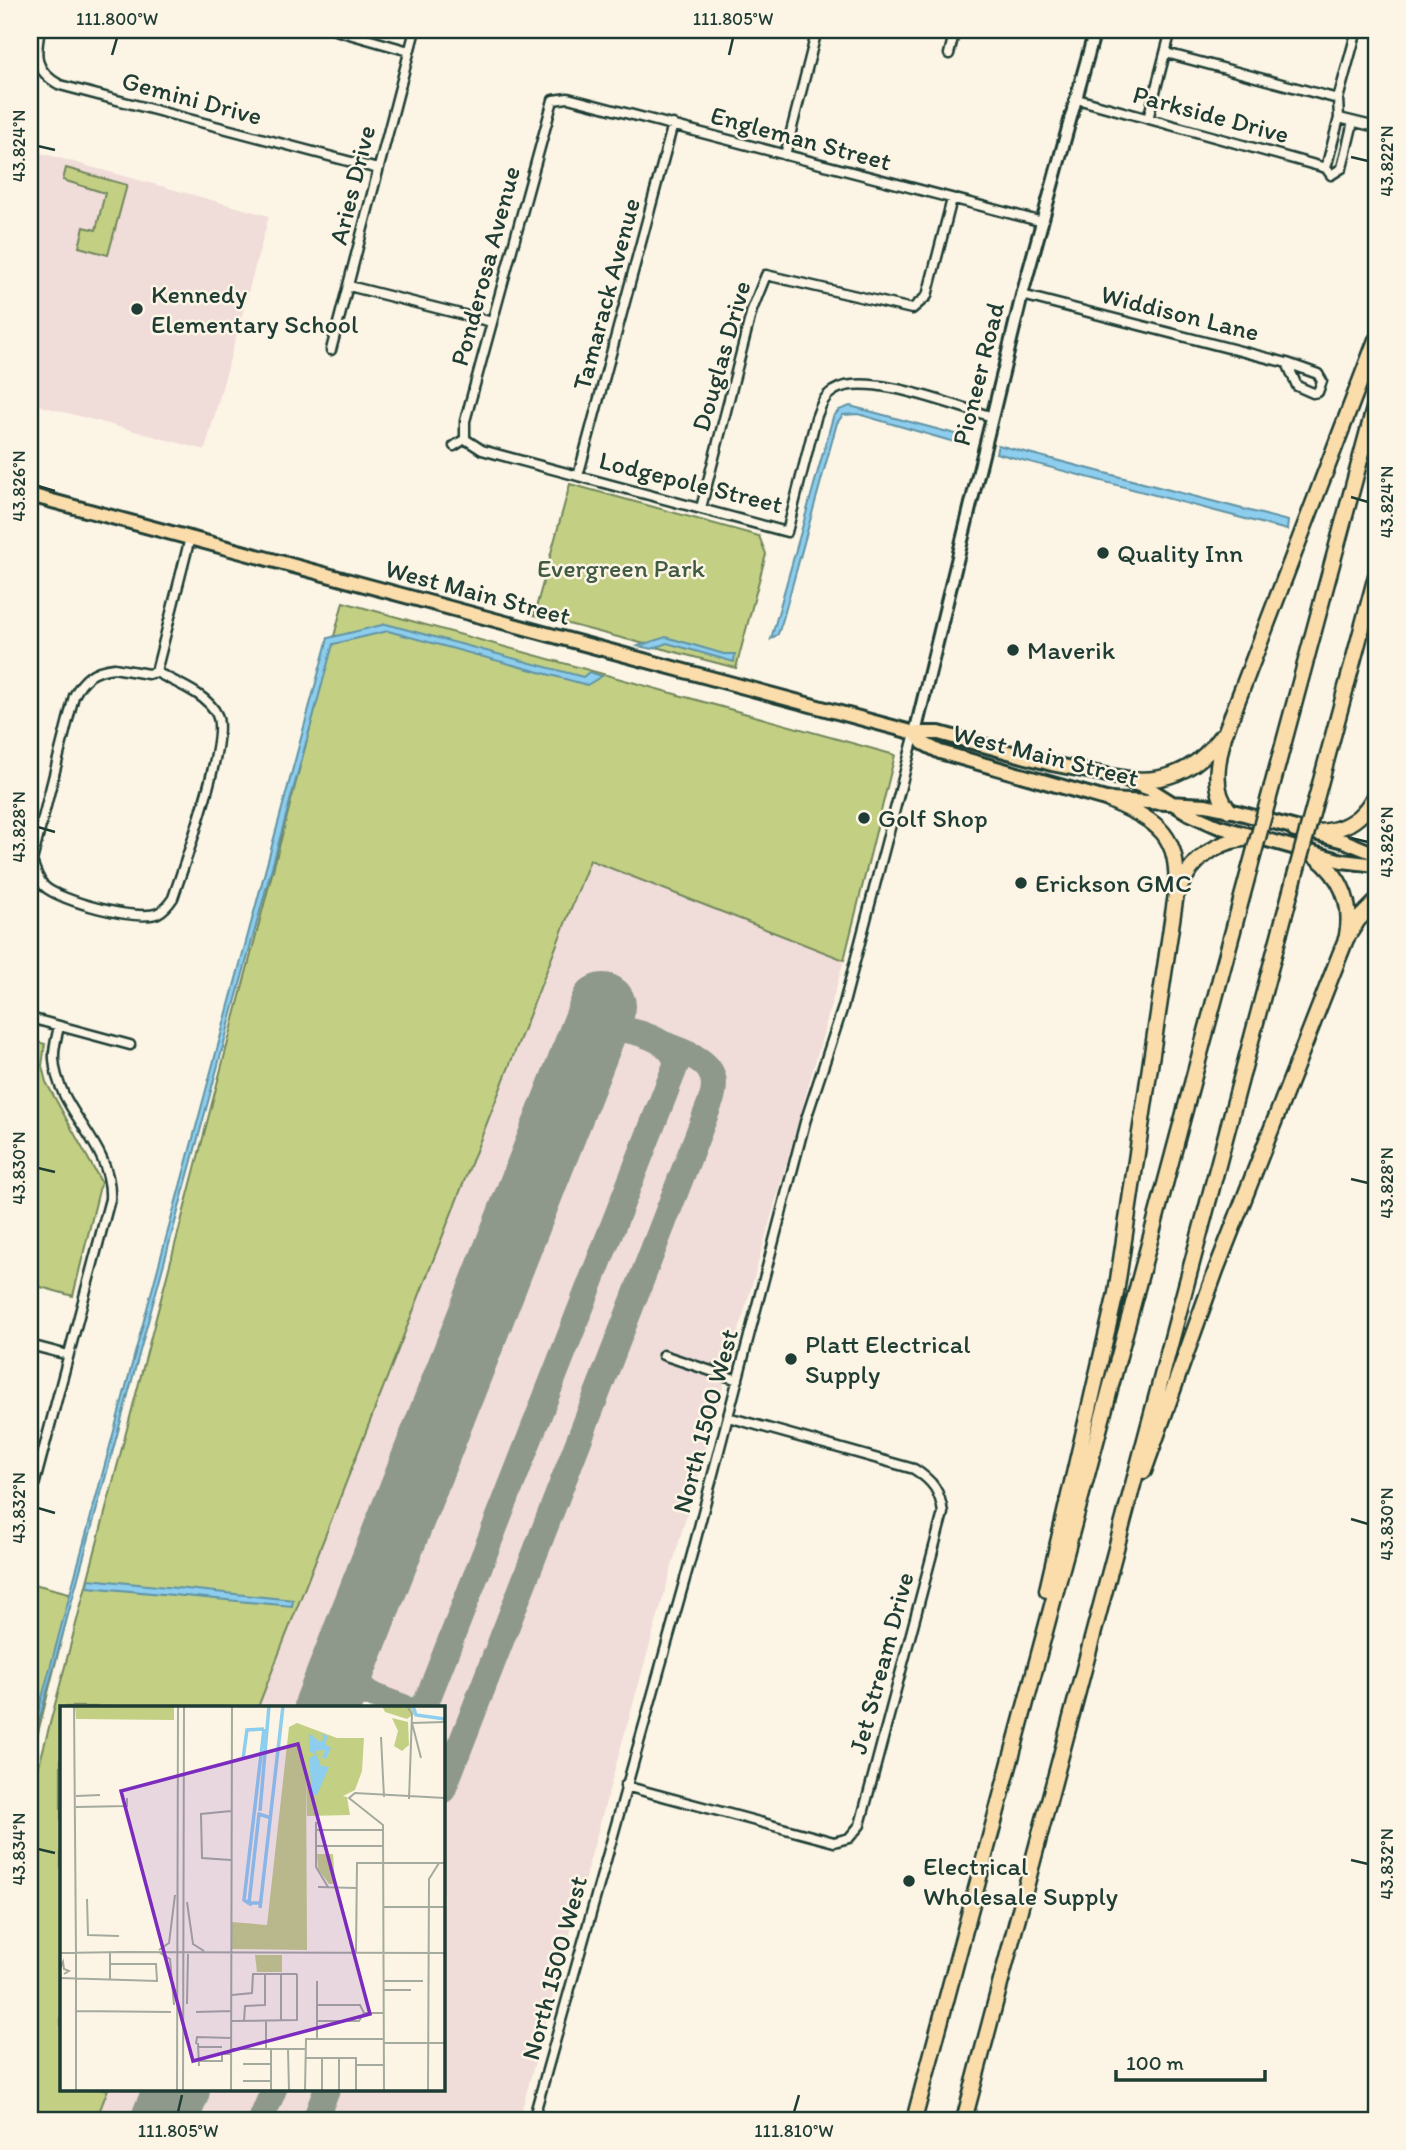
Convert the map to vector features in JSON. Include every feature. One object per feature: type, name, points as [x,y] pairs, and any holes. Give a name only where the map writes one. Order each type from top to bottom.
[{"type":"highway","points":[[1229,810],[1220,796],[1218,777],[1221,750],[1229,723],[1376,340]]},
{"type":"highway","points":[[914,2120],[1376,401]]},
{"type":"highway","points":[[964,2120],[1110,1564],[1376,576]]},
{"type":"highway","points":[[1117,777],[1153,780],[1178,774],[1207,753],[1229,723]]},
{"type":"highway","points":[[1295,830],[1323,832],[1348,825],[1365,811],[1376,792]]},
{"type":"highway","points":[[1010,1763],[1116,1293],[1174,906],[1177,870],[1167,836],[1149,818],[1109,800]]},
{"type":"highway","points":[[1174,906],[1185,878],[1208,851],[1237,839],[1264,838]]},
{"type":"highway","points":[[1307,850],[1331,869],[1343,887],[1348,909],[1346,939]]},
{"type":"highway","points":[[1110,1564],[1216,1270],[1346,939],[1358,920],[1376,902]]},
{"type":"main road","name":"West Main Street","points":[[30,495],[915,733],[939,733],[1052,764],[1117,777],[1150,789],[1217,826],[1342,861],[1376,865]]},
{"type":"main road","name":"West Main Street","points":[[915,733],[923,743],[940,752],[1109,800],[1229,810],[1295,830],[1344,841],[1376,855]]},
{"type":"street","name":"Gemini Drive","points":[[40,30],[35,54],[37,65],[60,85],[378,169]]},
{"type":"street","points":[[335,30],[409,51]]},
{"type":"street","name":"Aries Drive","points":[[331,350],[415,30]]},
{"type":"street","points":[[785,155],[817,30]]},
{"type":"street","points":[[949,54],[955,30]]},
{"type":"street","name":"Pioneer Road","points":[[915,733],[990,416],[1095,30]]},
{"type":"street","points":[[1148,119],[1171,30]]},
{"type":"street","points":[[1353,122],[1342,168],[1328,171],[1339,118],[1338,99],[1357,30]]},
{"type":"street","points":[[1166,53],[1338,99]]},
{"type":"street","name":"Engleman Street","points":[[550,104],[560,98],[568,98],[1043,222]]},
{"type":"street","name":"Parkside Drive","points":[[1077,99],[1328,171]]},
{"type":"street","name":"Ponderosa Avenue","points":[[465,439],[466,421],[550,104]]},
{"type":"street","points":[[1339,118],[1376,127]]},
{"type":"street","name":"Tamarack Avenue","points":[[578,475],[673,124]]},
{"type":"street","name":"Douglas Drive","points":[[701,508],[752,310],[766,275],[912,309],[927,296],[952,199]]},
{"type":"street","points":[[349,286],[492,322]]},
{"type":"street","name":"Widdison Lane","points":[[1022,295],[1287,363],[1318,374],[1321,389],[1313,393],[1301,390],[1287,363]]},
{"type":"street","name":"Lodgepole Street","points":[[465,439],[482,450],[787,531],[816,418],[822,402],[833,391],[865,383],[990,416]]},
{"type":"street","points":[[454,446],[465,439]]},
{"type":"street","points":[[156,672],[190,538]]},
{"type":"street","points":[[104,669],[156,672],[212,707],[219,722],[219,741],[173,898],[158,913],[150,915],[103,909],[67,898],[42,884],[32,861],[74,696],[80,686],[86,678],[104,669]]},
{"type":"street","name":"North 1500 West","points":[[533,2120],[728,1417],[805,1122],[843,1007],[915,733]]},
{"type":"street","points":[[30,1018],[130,1045]]},
{"type":"street","points":[[30,1501],[33,1474],[68,1355],[110,1199],[111,1186],[103,1157],[60,1083],[54,1056],[60,1026]]},
{"type":"street","points":[[30,1345],[68,1355]]},
{"type":"street","points":[[663,1355],[738,1380]]},
{"type":"street","name":"Jet Stream Drive","points":[[625,1786],[834,1842],[849,1838],[860,1825],[943,1513],[940,1494],[929,1479],[914,1469],[728,1417]]},
{"type":"shaded area","name":"Kennedy Elementary School","points":[[30,150],[269,216],[205,450],[30,403]]},
{"type":"shaded area","points":[[590,859],[844,960],[622,1743],[519,2120],[96,2120],[108,2090],[444,2090],[444,1706],[258,1706]]},
{"type":"green space","points":[[66,168],[127,185],[108,255],[79,247],[84,227],[96,230],[105,193],[63,180]]},
{"type":"green space","name":"Evergreen Park","points":[[570,484],[759,536],[766,554],[736,668],[534,615]]},
{"type":"green space","points":[[343,602],[895,755],[844,960],[590,860],[258,1706],[60,1706],[60,2090],[108,2090],[96,2120],[30,2120],[30,1800]]},
{"type":"green space","points":[[30,1040],[45,1044],[42,1066],[46,1082],[101,1182],[73,1296],[30,1284]]},
{"type":"green space","points":[[30,1583],[73,1594],[30,1764]]},
{"type":"water","points":[[850,406],[963,436],[961,444],[858,414],[843,415],[837,423],[783,619],[778,634],[771,639],[833,417],[839,410]]},
{"type":"water","points":[[998,445],[1288,521],[1287,530],[996,453]]},
{"type":"water","points":[[386,624],[583,677],[589,672],[602,676],[587,685],[388,631],[333,644],[37,1728],[36,1720],[328,638]]},
{"type":"water","points":[[666,637],[724,654],[735,654],[734,662],[667,643],[652,649],[638,646]]},
{"type":"water","points":[[89,1579],[293,1600],[292,1606],[88,1587]]},
{"type":"taxiway","points":[[422,1706],[426,1703],[676,1065],[670,1049],[652,1038],[631,1031],[609,1031],[588,1043]]},
{"type":"taxiway","points":[[444,1787],[712,1098],[713,1076],[708,1068],[694,1057],[664,1044]]},
{"type":"taxiway","points":[[348,1653],[348,1665],[356,1683],[372,1695],[400,1706]]},
{"type":"taxiway","points":[[330,1706],[349,1693],[368,1694]]},
{"type":"taxiway","points":[[261,2120],[274,2090]]},
{"type":"taxiway","points":[[315,2120],[327,2090]]},
{"type":"runway","points":[[327,1706],[603,1006]]},
{"type":"runway","points":[[164,2120],[177,2090]]},
{"type":"place","name":"Kennedy Elementary School","points":[[137,309]]},
{"type":"place","name":"Quality Inn","points":[[1103,553]]},
{"type":"place","name":"Maverik","points":[[1013,650]]},
{"type":"place","name":"Golf Shop","points":[[864,818]]},
{"type":"place","name":"Erickson GMC","points":[[1021,883]]},
{"type":"place","name":"Platt Electrical Supply","points":[[791,1359]]},
{"type":"place","name":"Electrical Wholesale Supply","points":[[909,1881]]}]
